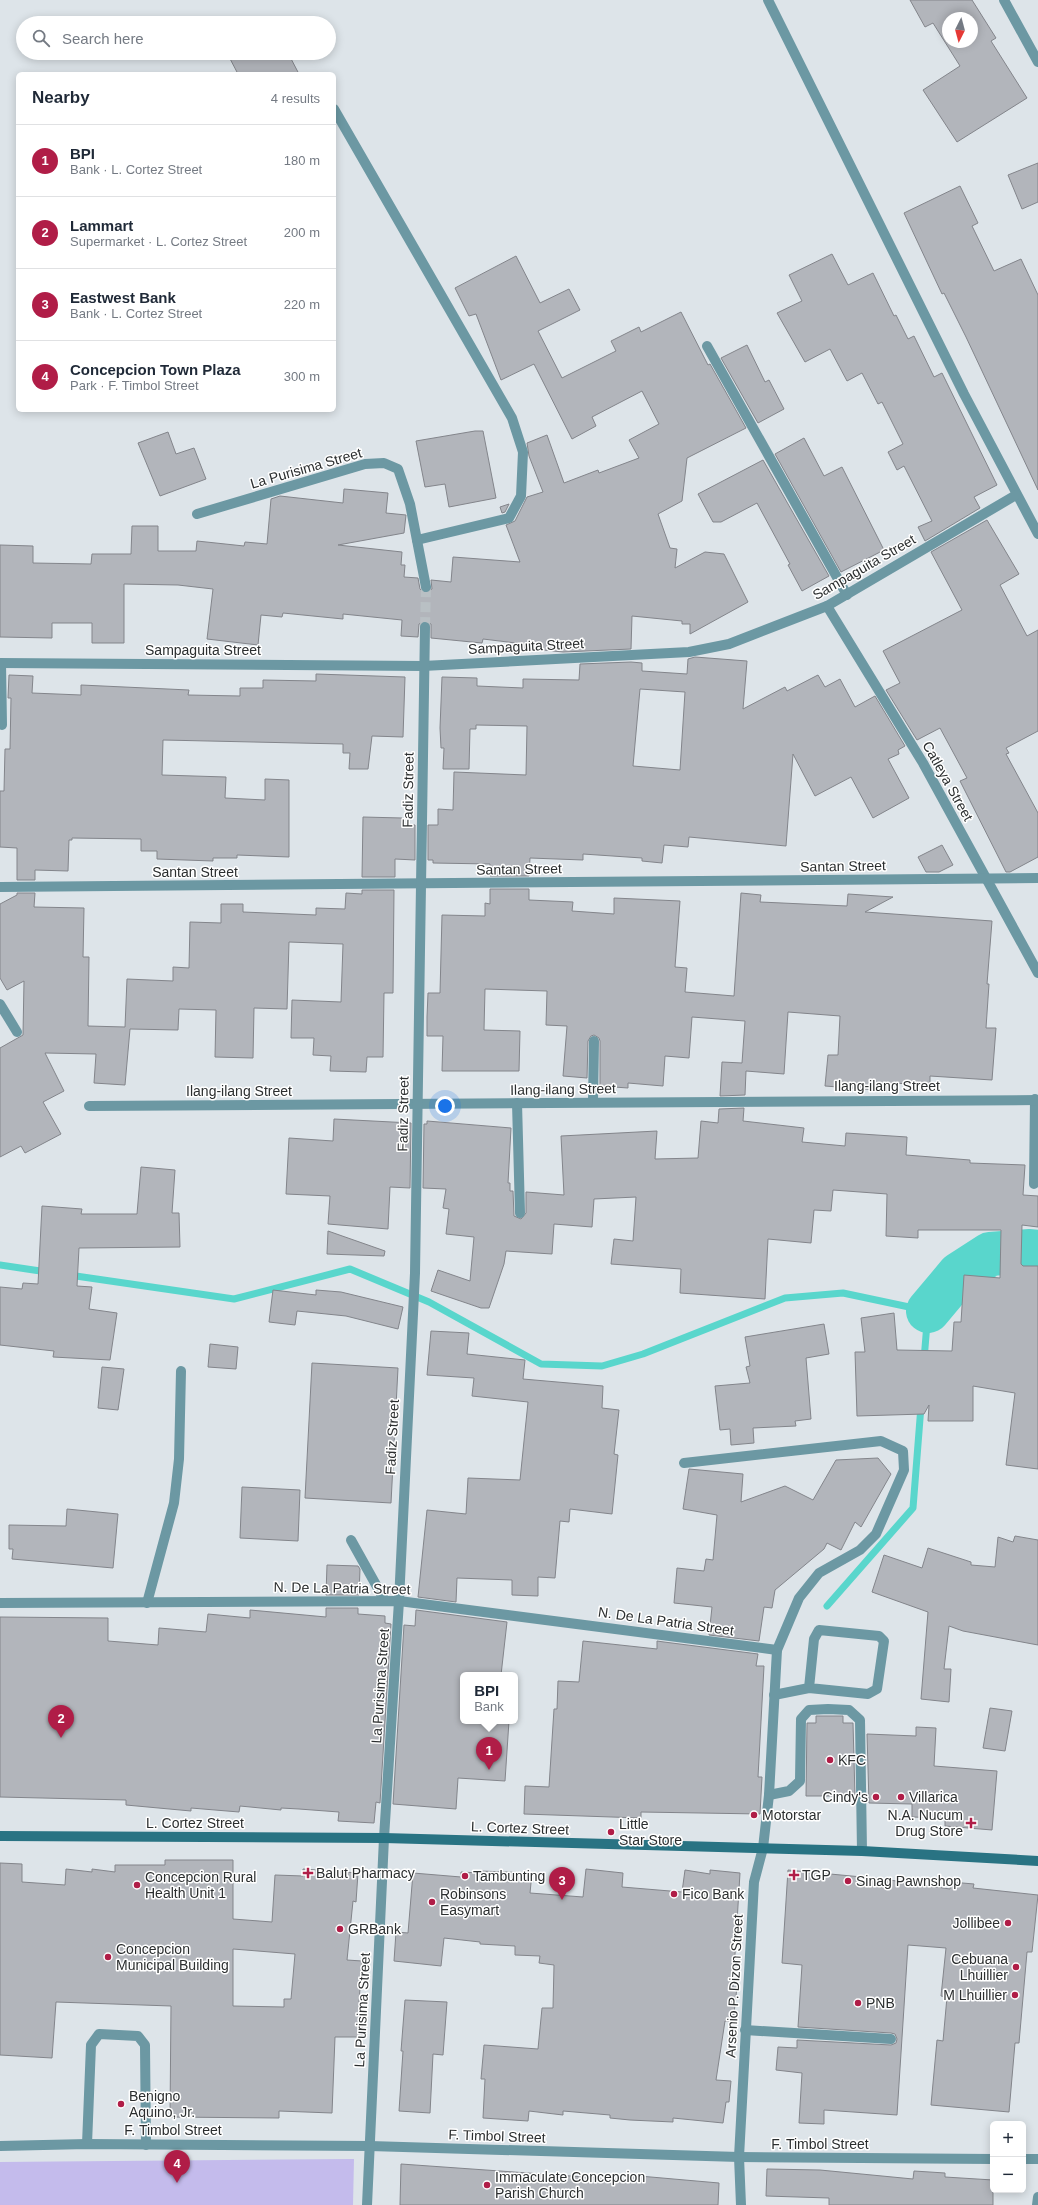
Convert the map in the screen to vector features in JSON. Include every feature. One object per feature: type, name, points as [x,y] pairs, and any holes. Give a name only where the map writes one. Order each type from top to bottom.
[{"type":"street","points":[[768,0],[1016,495],[1038,534]]},
{"type":"street","points":[[1004,0],[1038,62]]},
{"type":"street","points":[[336,112],[512,418],[523,452],[521,496],[509,518],[417,540],[426,588]]},
{"type":"street","points":[[707,346],[847,595]]},
{"type":"street","name":"La Purisima Street","points":[[198,514],[365,464],[384,463],[398,469],[410,504],[417,540]]},
{"type":"street","name":"Sampaguita Street","points":[[0,663],[423,666],[689,652],[729,644],[827,606],[1016,495]]},
{"type":"street","name":"Catleya Street","points":[[827,606],[923,763],[1038,972]]},
{"type":"street","name":"Fadiz Street","points":[[399,1601],[411,1328],[415,1273],[423,666],[425,627]]},
{"type":"street","points":[[0,663],[2,725]]},
{"type":"street","name":"Santan Street","points":[[0,886],[421,884],[1038,878]]},
{"type":"street","points":[[0,1004],[17,1032]]},
{"type":"street","points":[[592,1102],[594,1042]]},
{"type":"street","points":[[1034,1184],[1037,1099]]},
{"type":"street","name":"Ilang-ilang Street","points":[[89,1106],[1037,1099]]},
{"type":"street","points":[[517,1104],[520,1213]]},
{"type":"street","points":[[147,1602],[174,1503],[179,1459],[181,1370]]},
{"type":"street","name":"Arsenio P. Dizon Street","points":[[684,1463],[881,1441],[903,1451],[904,1470],[876,1534],[860,1550],[819,1573],[799,1598],[777,1650],[769,1795],[763,1848],[754,1882],[739,2157],[741,2205]]},
{"type":"street","points":[[351,1540],[385,1600]]},
{"type":"street","name":"N. De La Patria Street","points":[[0,1604],[385,1600],[669,1634],[777,1650]]},
{"type":"street","name":"La Purisima Street","points":[[367,2205],[384,1838],[399,1601]]},
{"type":"street","points":[[774,1695],[809,1688],[868,1694],[877,1689],[884,1641],[879,1636],[819,1630],[814,1639],[809,1688]]},
{"type":"street","points":[[769,1795],[789,1791],[800,1780],[801,1719],[809,1710],[828,1708],[849,1710],[860,1720],[862,1851]]},
{"type":"street","name":"L. Cortez Street","points":[[0,1836],[384,1838],[862,1851],[1038,1861]]},
{"type":"street","points":[[745,2030],[891,2039]]},
{"type":"street","points":[[87,2144],[91,2045],[99,2034],[138,2036],[145,2045],[146,2144]]},
{"type":"street","name":"F. Timbol Street","points":[[0,2146],[146,2144],[370,2146],[739,2157],[990,2159]]},
{"type":"street","points":[[1026,2159],[1038,2159]]},
{"type":"street","points":[[1037,2205],[1038,2197]]},
{"type":"shaded area","points":[[354,2159],[353,2205],[0,2205],[0,2162]]},
{"type":"building","points":[[910,0],[972,0],[996,38],[991,41],[1027,98],[957,142],[923,90],[960,66],[949,48],[978,48],[978,12],[942,12],[942,37],[933,23],[925,27]]},
{"type":"building","points":[[231,60],[292,60],[298,72],[237,72]]},
{"type":"building","points":[[1038,163],[1038,202],[1022,209],[1008,175]]},
{"type":"building","points":[[960,186],[978,223],[972,226],[994,271],[1021,259],[1038,295],[1038,490],[966,337],[944,293],[942,294],[904,213]]},
{"type":"building","points":[[832,254],[848,285],[873,273],[894,316],[896,315],[908,339],[914,336],[934,377],[942,373],[997,485],[974,497],[980,508],[925,541],[918,527],[932,521],[904,466],[897,470],[888,452],[903,444],[882,402],[878,404],[862,373],[847,381],[830,349],[805,362],[777,313],[802,301],[789,275]]},
{"type":"building","points":[[516,256],[540,303],[569,289],[580,310],[538,331],[562,378],[616,351],[611,341],[639,327],[641,332],[681,312],[708,365],[710,364],[746,428],[687,458],[682,501],[658,514],[670,548],[677,549],[675,568],[705,552],[724,554],[748,602],[690,634],[690,624],[682,624],[682,621],[632,616],[631,649],[563,652],[524,648],[524,644],[483,639],[482,643],[431,638],[431,624],[425,621],[419,624],[418,637],[401,636],[402,620],[343,614],[343,619],[283,613],[282,617],[261,615],[258,645],[207,639],[213,589],[178,585],[124,584],[124,643],[92,643],[92,623],[52,623],[52,638],[0,637],[0,545],[33,546],[33,563],[91,564],[92,554],[131,554],[132,526],[158,526],[158,551],[196,551],[197,541],[244,546],[245,542],[267,544],[271,499],[280,496],[343,503],[344,489],[388,493],[386,513],[406,515],[404,533],[338,545],[402,552],[401,565],[405,565],[404,577],[418,578],[420,589],[424,593],[432,589],[431,580],[451,582],[453,557],[520,562],[506,525],[515,521],[527,497],[543,492],[529,456],[527,443],[547,435],[564,483],[598,470],[599,473],[639,458],[629,440],[659,424],[642,391],[592,417],[596,426],[572,439],[534,364],[501,380],[476,314],[469,316],[455,288]]},
{"type":"building","points":[[747,345],[765,382],[769,380],[784,409],[758,423],[721,358]]},
{"type":"building","points":[[483,431],[496,498],[449,507],[445,484],[425,487],[416,441]]},
{"type":"building","points":[[168,432],[176,454],[194,448],[206,479],[160,496],[138,443]]},
{"type":"building","points":[[804,438],[824,476],[842,467],[884,550],[841,572],[775,454]]},
{"type":"building","points":[[763,460],[829,576],[802,591],[788,565],[790,564],[757,503],[721,522],[713,522],[698,494]]},
{"type":"building","points":[[509,504],[505,512],[502,513],[500,507]]},
{"type":"building","points":[[987,520],[1019,574],[1000,585],[1027,636],[1038,630],[1038,731],[1006,748],[1009,753],[1006,754],[1038,813],[1038,857],[1010,872],[1006,872],[960,781],[967,778],[940,728],[917,740],[886,690],[900,683],[883,651],[962,610],[931,552]]},
{"type":"building","points":[[695,657],[747,661],[743,709],[785,687],[787,691],[818,675],[825,687],[840,679],[855,707],[875,696],[905,746],[898,750],[899,754],[888,759],[909,798],[873,818],[851,777],[815,796],[793,754],[786,846],[689,837],[688,847],[664,845],[662,863],[642,861],[642,858],[583,854],[583,860],[530,858],[529,876],[490,876],[490,864],[433,863],[433,860],[428,860],[428,825],[438,825],[438,809],[453,810],[454,772],[526,775],[527,726],[476,725],[476,729],[470,729],[469,769],[443,769],[444,748],[441,748],[440,728],[442,677],[477,678],[477,686],[523,688],[523,679],[579,680],[580,664],[642,663],[642,671],[687,674],[688,659]],"holes":[[[640,689],[685,692],[680,770],[633,766]]]},
{"type":"building","points":[[316,674],[405,677],[403,737],[372,736],[368,769],[349,769],[350,753],[343,753],[343,744],[163,740],[162,775],[226,777],[225,798],[265,800],[265,779],[289,780],[289,857],[237,855],[237,858],[213,858],[213,861],[157,859],[157,851],[141,851],[141,839],[72,838],[72,840],[69,840],[68,871],[35,870],[35,880],[17,880],[17,848],[0,847],[0,791],[4,791],[5,749],[10,749],[11,698],[8,698],[9,675],[33,676],[32,693],[81,695],[81,685],[189,690],[188,695],[240,696],[240,688],[263,688],[263,680],[316,681]]},
{"type":"building","points":[[363,817],[402,818],[402,824],[415,825],[415,860],[395,859],[395,877],[362,877]]},
{"type":"building","points":[[942,845],[953,865],[939,872],[926,872],[918,857]]},
{"type":"building","points":[[490,889],[529,889],[529,900],[573,902],[572,911],[614,914],[614,898],[680,901],[675,967],[687,968],[685,992],[734,996],[741,893],[761,895],[760,902],[847,906],[848,894],[893,897],[865,912],[992,921],[987,984],[989,984],[986,1028],[996,1028],[992,1080],[930,1076],[930,1085],[892,1083],[891,1091],[825,1086],[828,1055],[838,1055],[840,1016],[788,1012],[784,1074],[746,1071],[745,1095],[720,1096],[722,1062],[742,1063],[745,1021],[692,1017],[689,1058],[665,1056],[663,1086],[628,1083],[628,1088],[600,1086],[600,1041],[599,1038],[594,1035],[591,1036],[588,1041],[587,1078],[563,1076],[567,1026],[546,1025],[547,991],[485,989],[484,1030],[520,1031],[519,1071],[442,1071],[443,1036],[427,1036],[427,1017],[428,993],[440,993],[442,915],[485,916],[485,903],[490,904]]},
{"type":"building","points":[[362,890],[394,890],[393,993],[384,993],[383,1057],[367,1057],[366,1072],[330,1071],[331,1056],[313,1055],[314,1038],[291,1038],[292,1000],[341,1002],[343,944],[289,942],[287,1009],[254,1008],[253,1058],[215,1057],[216,1010],[179,1009],[178,1030],[130,1029],[125,1085],[94,1083],[96,1054],[45,1053],[64,1091],[43,1102],[61,1134],[25,1153],[21,1146],[0,1157],[0,1048],[23,1035],[24,981],[7,990],[0,978],[0,904],[17,895],[17,893],[35,893],[34,907],[84,908],[83,957],[89,957],[88,1026],[125,1027],[127,979],[173,981],[173,967],[189,968],[190,922],[221,923],[221,904],[243,904],[243,912],[316,915],[316,908],[345,909],[346,893],[362,894]]},
{"type":"building","points":[[744,1108],[743,1121],[804,1128],[802,1142],[845,1146],[846,1133],[907,1137],[906,1155],[970,1160],[970,1163],[1025,1165],[1023,1195],[1038,1196],[1038,1227],[1022,1225],[1021,1264],[1023,1266],[1038,1266],[1038,1469],[1006,1465],[1015,1393],[973,1386],[973,1421],[928,1421],[929,1405],[924,1414],[857,1416],[855,1352],[865,1352],[861,1318],[894,1313],[897,1350],[952,1351],[954,1322],[961,1322],[964,1275],[1000,1278],[1001,1230],[918,1230],[918,1238],[886,1236],[887,1194],[833,1190],[831,1211],[814,1210],[811,1243],[768,1239],[765,1299],[680,1293],[681,1269],[611,1264],[614,1239],[633,1241],[636,1197],[594,1199],[592,1227],[554,1224],[552,1254],[506,1251],[504,1264],[489,1308],[481,1308],[431,1291],[438,1270],[470,1281],[474,1237],[446,1234],[449,1209],[443,1208],[446,1189],[423,1188],[424,1124],[427,1124],[427,1121],[511,1128],[508,1183],[510,1183],[510,1191],[513,1191],[514,1216],[521,1219],[526,1213],[526,1192],[564,1195],[561,1136],[657,1131],[655,1159],[698,1158],[701,1121],[718,1123],[719,1109]]},
{"type":"building","points":[[334,1119],[411,1123],[410,1188],[390,1187],[388,1229],[328,1224],[330,1196],[286,1194],[289,1138],[333,1141]]},
{"type":"building","points":[[141,1167],[175,1170],[172,1213],[179,1213],[180,1247],[79,1248],[77,1286],[92,1287],[89,1309],[117,1313],[110,1360],[53,1357],[54,1351],[0,1345],[0,1287],[22,1289],[23,1283],[38,1284],[42,1206],[82,1209],[81,1214],[137,1214]]},
{"type":"building","points":[[328,1231],[385,1251],[384,1256],[327,1254]]},
{"type":"building","points":[[273,1290],[316,1295],[316,1290],[341,1292],[403,1307],[398,1329],[346,1316],[297,1311],[295,1325],[269,1322]]},
{"type":"building","points":[[824,1324],[829,1354],[806,1358],[811,1419],[795,1421],[796,1426],[753,1428],[754,1443],[731,1445],[730,1429],[720,1430],[715,1386],[750,1383],[746,1367],[750,1366],[745,1337]]},
{"type":"building","points":[[431,1331],[469,1333],[467,1354],[525,1360],[523,1379],[603,1386],[602,1408],[619,1410],[614,1454],[618,1455],[612,1514],[570,1509],[569,1522],[560,1521],[555,1578],[538,1577],[538,1596],[512,1595],[512,1580],[457,1578],[456,1602],[418,1597],[427,1510],[466,1514],[468,1478],[520,1480],[528,1402],[472,1396],[474,1378],[427,1375]]},
{"type":"building","points":[[210,1344],[238,1347],[236,1369],[208,1367]]},
{"type":"building","points":[[312,1363],[398,1368],[391,1503],[305,1498]]},
{"type":"building","points":[[102,1367],[124,1369],[118,1410],[98,1408]]},
{"type":"building","points":[[878,1458],[891,1474],[861,1527],[855,1522],[841,1550],[827,1543],[824,1549],[775,1590],[772,1608],[764,1607],[759,1641],[709,1635],[712,1607],[674,1603],[677,1568],[704,1571],[706,1559],[713,1560],[717,1515],[683,1509],[689,1469],[743,1474],[741,1502],[785,1486],[813,1500],[836,1460]]},
{"type":"building","points":[[242,1487],[300,1490],[298,1541],[240,1538]]},
{"type":"building","points":[[67,1509],[118,1514],[113,1568],[12,1559],[13,1549],[9,1549],[9,1525],[66,1526]]},
{"type":"building","points":[[1015,1536],[1038,1540],[1038,1645],[963,1631],[949,1626],[944,1669],[951,1669],[949,1702],[921,1699],[928,1612],[872,1592],[884,1555],[922,1568],[928,1548],[971,1562],[971,1565],[995,1567],[998,1537],[1013,1542]]},
{"type":"building","points":[[327,1565],[358,1566],[360,1569],[359,1595],[326,1595]]},
{"type":"building","points":[[326,1608],[358,1608],[358,1614],[385,1616],[385,1623],[391,1624],[380,1803],[376,1802],[374,1823],[338,1821],[339,1812],[299,1809],[281,1808],[281,1810],[240,1806],[239,1812],[191,1808],[191,1811],[126,1805],[126,1800],[0,1797],[0,1617],[108,1618],[108,1641],[158,1645],[159,1628],[206,1632],[208,1614],[250,1618],[250,1610],[326,1617]]},
{"type":"building","points":[[416,1610],[507,1622],[501,1672],[460,1672],[460,1724],[509,1724],[505,1781],[458,1778],[456,1809],[393,1804],[404,1625],[415,1626]]},
{"type":"building","points":[[583,1641],[657,1649],[657,1641],[758,1654],[756,1666],[764,1666],[758,1777],[762,1777],[760,1814],[641,1812],[641,1818],[524,1814],[525,1786],[549,1787],[554,1709],[557,1709],[558,1681],[579,1682]]},
{"type":"building","points":[[990,1708],[1012,1711],[1005,1751],[983,1748]]},
{"type":"building","name":"KFC","points":[[816,1716],[843,1716],[843,1723],[853,1723],[855,1796],[806,1796],[807,1723],[816,1723]]},
{"type":"building","points":[[916,1727],[936,1728],[934,1766],[997,1771],[992,1830],[945,1826],[945,1818],[912,1817],[912,1804],[869,1803],[867,1734],[916,1736]]},
{"type":"building","points":[[165,1860],[233,1860],[233,1919],[272,1922],[275,1875],[303,1876],[303,1869],[358,1873],[356,1902],[353,1901],[347,1960],[362,1961],[359,2002],[363,2003],[362,2037],[335,2037],[332,2113],[279,2111],[279,2118],[170,2117],[171,2006],[56,2002],[52,2058],[0,2055],[0,1863],[22,1864],[22,1882],[65,1885],[66,1869],[92,1872],[92,1869],[115,1872],[115,1865],[165,1865]],"holes":[[[233,1949],[295,1954],[291,1999],[284,1999],[284,2007],[233,2006]]]},
{"type":"building","points":[[586,1869],[623,1873],[622,1887],[682,1892],[685,1870],[710,1874],[710,1870],[740,1873],[733,1987],[737,1987],[733,2022],[725,2021],[716,2080],[731,2081],[729,2102],[726,2102],[723,2123],[673,2118],[673,2122],[630,2120],[610,2118],[610,2115],[563,2111],[563,2115],[529,2111],[528,2121],[483,2118],[485,2079],[481,2079],[484,2045],[538,2049],[542,2008],[553,2008],[554,1965],[539,1963],[540,1956],[515,1955],[515,1946],[480,1944],[480,1942],[444,1938],[441,1966],[394,1961],[396,1932],[408,1933],[413,1873],[461,1877],[461,1872],[480,1873],[480,1871],[532,1873],[530,1893],[583,1897]]},
{"type":"building","points":[[788,1870],[883,1879],[950,1889],[951,1882],[974,1884],[973,1888],[1038,1895],[1032,1952],[1027,1952],[1019,2043],[1015,2043],[1009,2112],[931,2105],[937,2040],[943,2041],[947,1997],[941,1996],[946,1948],[908,1945],[897,2115],[824,2110],[824,2124],[799,2123],[802,2073],[776,2070],[778,2047],[797,2048],[797,2040],[891,2045],[896,2043],[897,2039],[895,2034],[891,2033],[798,2027],[802,1965],[782,1963]]},
{"type":"building","points":[[405,2000],[447,2002],[443,2055],[433,2054],[430,2113],[399,2111],[403,2051],[401,2051]]},
{"type":"building","name":"Immaculate Concepcion Parish Church","points":[[401,2164],[627,2180],[628,2175],[719,2183],[718,2205],[400,2205]]},
{"type":"building","points":[[767,2169],[820,2170],[913,2179],[914,2171],[945,2173],[945,2177],[990,2180],[990,2193],[993,2193],[993,2205],[829,2205],[829,2198],[766,2196]]},
{"type":"waterway","points":[[928,1311],[959,1274],[990,1254],[1030,1251],[1038,1252]]},
{"type":"waterway","points":[[0,1265],[47,1272]]},
{"type":"waterway","points":[[69,1275],[234,1299],[350,1269],[429,1302],[541,1364],[602,1366],[643,1354],[785,1298],[843,1293],[928,1311],[924,1360]]},
{"type":"waterway","points":[[827,1606],[913,1508],[921,1406]]},
{"type":"tunnel","points":[[425,627],[426,587]]},
{"type":"place","name":"Lammart","points":[[61,1738]]},
{"type":"place","name":"KFC","points":[[830,1760]]},
{"type":"place","name":"BPI","points":[[489,1770]]},
{"type":"place","name":"Cindy's","points":[[876,1797]]},
{"type":"place","name":"Villarica","points":[[901,1797]]},
{"type":"place","name":"Motorstar","points":[[754,1815]]},
{"type":"place","name":"N.A. Nucum Drug Store","points":[[971,1823]]},
{"type":"place","name":"Little Star Store","points":[[611,1832]]},
{"type":"place","name":"Balut Pharmacy","points":[[308,1873]]},
{"type":"place","name":"TGP","points":[[794,1875]]},
{"type":"place","name":"Tambunting","points":[[465,1876]]},
{"type":"place","name":"Sinag Pawnshop","points":[[848,1881]]},
{"type":"place","name":"Concepcion Rural Health Unit 1","points":[[137,1885]]},
{"type":"place","name":"Fico Bank","points":[[674,1894]]},
{"type":"place","name":"Eastwest Bank","points":[[562,1900]]},
{"type":"place","name":"Robinsons Easymart","points":[[432,1902]]},
{"type":"place","name":"Jollibee","points":[[1008,1923]]},
{"type":"place","name":"GRBank","points":[[340,1929]]},
{"type":"place","name":"Concepcion Municipal Building","points":[[108,1957]]},
{"type":"place","name":"Cebuana Lhuillier","points":[[1016,1967]]},
{"type":"place","name":"M Lhuillier","points":[[1015,1995]]},
{"type":"place","name":"PNB","points":[[858,2003]]},
{"type":"place","name":"Benigno Aquino, Jr.","points":[[121,2104]]},
{"type":"place","name":"Concepcion Town Plaza","points":[[177,2183]]},
{"type":"place","name":"Immaculate Concepcion Parish Church","points":[[487,2185]]}]
